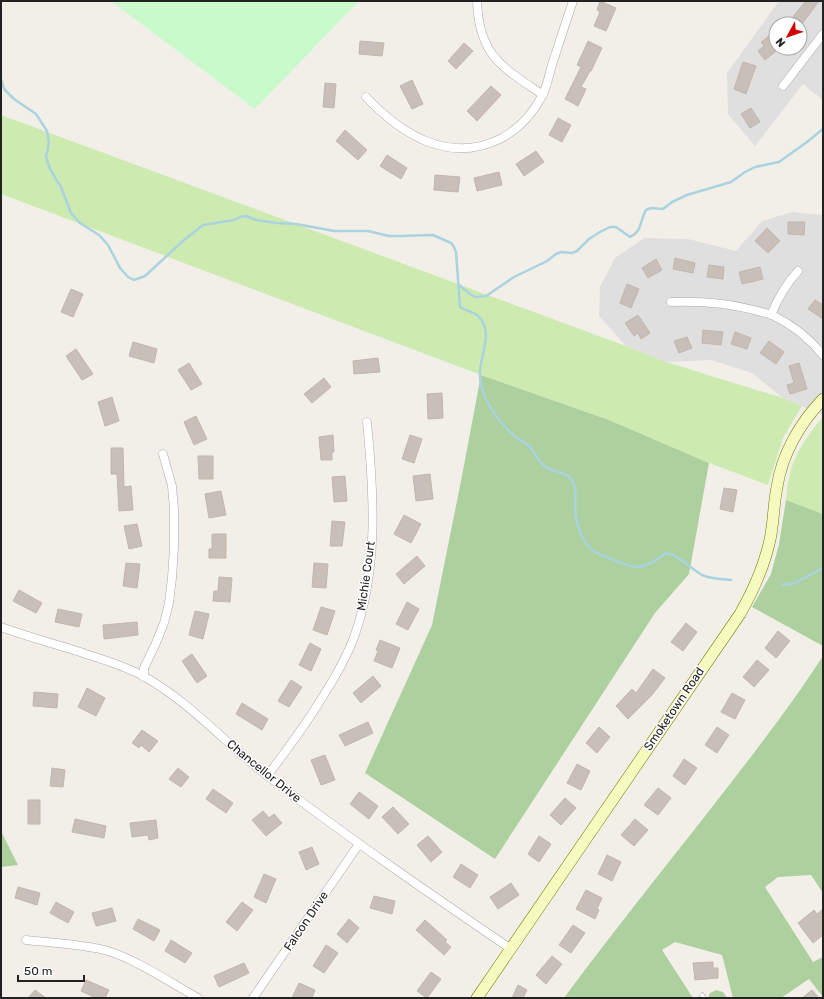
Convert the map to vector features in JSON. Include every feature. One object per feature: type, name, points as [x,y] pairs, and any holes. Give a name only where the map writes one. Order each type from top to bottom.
[{"type":"main road","name":"Smoketown Road","points":[[477,998],[747,602],[758,580],[769,544],[777,486],[785,457],[794,438],[823,399]]},
{"type":"street","points":[[477,1],[480,27],[489,51],[505,69],[543,95]]},
{"type":"street","points":[[366,97],[392,121],[425,141],[438,146],[451,149],[464,149],[490,143],[509,134],[526,119],[543,95],[573,1]]},
{"type":"street","points":[[783,86],[823,34]]},
{"type":"street","points":[[771,314],[786,284],[798,270]]},
{"type":"street","points":[[671,302],[720,304],[771,314],[803,336],[823,355]]},
{"type":"street","name":"Michie Court","points":[[267,776],[289,748],[327,691],[340,668],[359,622],[365,599],[372,534],[372,479],[367,422]]},
{"type":"street","points":[[144,677],[144,668],[164,623],[169,603],[172,578],[174,509],[172,486],[163,454]]},
{"type":"street","name":"Chancellor Drive","points":[[1,627],[103,660],[144,677],[182,702],[267,776],[359,844],[511,949]]},
{"type":"street","name":"Falcon Drive","points":[[253,998],[359,844]]},
{"type":"street","points":[[26,940],[92,948],[109,952],[130,960],[198,998]]},
{"type":"shaded area","points":[[779,1],[823,1],[823,100],[803,84],[755,146],[728,114],[727,73],[768,16],[768,56],[808,56],[808,16],[768,16]]},
{"type":"shaded area","points":[[792,212],[823,215],[823,415],[783,398],[752,373],[711,360],[666,362],[626,346],[599,316],[600,287],[615,258],[644,238],[688,239],[736,251],[762,221]]},
{"type":"green space","points":[[111,1],[359,1],[255,109]]},
{"type":"green space","points":[[1,115],[666,362],[783,398],[802,406],[783,438],[768,485],[709,463],[609,420],[481,375],[1,194]]},
{"type":"green space","points":[[481,375],[609,420],[709,463],[689,574],[655,613],[495,859],[365,773],[432,625]]},
{"type":"green space","points":[[823,417],[823,514],[786,500],[788,481],[794,462],[807,438]]},
{"type":"green space","points":[[786,500],[823,514],[823,646],[752,607],[771,574],[779,544]]},
{"type":"green space","points":[[823,656],[823,893],[811,875],[778,877],[765,887],[813,962],[823,957],[823,997],[809,979],[781,998],[733,998],[722,955],[675,942],[662,950],[693,998],[564,998],[727,788],[791,703]]},
{"type":"green space","points":[[1,831],[18,865],[1,867]]},
{"type":"green space","points":[[716,990],[723,992],[727,998],[708,998],[710,993]]},
{"type":"building","points":[[600,1],[616,8],[606,31],[594,26],[600,12],[597,10]]},
{"type":"building","points":[[806,1],[819,1],[808,16],[794,16]]},
{"type":"building","points":[[768,37],[768,56],[770,56],[765,60],[758,51],[764,46],[761,42]]},
{"type":"building","points":[[360,41],[384,43],[382,56],[359,54]]},
{"type":"building","points":[[588,41],[602,48],[591,71],[581,87],[586,89],[578,106],[565,99],[581,67],[577,65]]},
{"type":"building","points":[[464,43],[473,51],[456,69],[448,61]]},
{"type":"building","points":[[743,62],[756,66],[746,94],[734,89]]},
{"type":"building","points":[[412,80],[423,104],[412,109],[400,86]]},
{"type":"building","points":[[325,83],[336,84],[334,108],[323,107]]},
{"type":"building","points":[[491,86],[501,95],[477,121],[467,111]]},
{"type":"building","points":[[751,108],[760,122],[750,128],[741,114]]},
{"type":"building","points":[[558,118],[571,125],[562,142],[549,135]]},
{"type":"building","points":[[345,130],[367,150],[358,160],[336,141]]},
{"type":"building","points":[[536,151],[544,162],[524,176],[516,164]]},
{"type":"building","points":[[387,155],[407,168],[401,179],[380,166]]},
{"type":"building","points":[[499,172],[502,185],[477,191],[474,178]]},
{"type":"building","points":[[435,175],[460,177],[458,192],[434,190]]},
{"type":"building","points":[[788,222],[805,222],[804,235],[788,234]]},
{"type":"building","points":[[767,228],[780,241],[768,253],[755,241]]},
{"type":"building","points":[[675,258],[695,263],[693,273],[673,269]]},
{"type":"building","points":[[656,259],[662,270],[648,278],[642,268]]},
{"type":"building","points":[[709,265],[724,267],[723,279],[707,277]]},
{"type":"building","points":[[760,267],[763,279],[742,284],[739,272]]},
{"type":"building","points":[[627,284],[639,289],[631,308],[620,303]]},
{"type":"building","points":[[71,289],[83,294],[73,317],[61,312]]},
{"type":"building","points":[[815,300],[823,305],[823,319],[808,309]]},
{"type":"building","points":[[638,315],[650,333],[641,339],[638,333],[634,336],[625,323]]},
{"type":"building","points":[[703,330],[723,332],[721,345],[702,343]]},
{"type":"building","points":[[735,332],[751,338],[747,349],[731,344]]},
{"type":"building","points":[[687,337],[692,348],[679,353],[674,341]]},
{"type":"building","points":[[769,341],[784,352],[776,364],[760,353]]},
{"type":"building","points":[[133,342],[157,349],[154,363],[129,356]]},
{"type":"building","points":[[76,349],[93,374],[82,380],[66,356]]},
{"type":"building","points":[[378,358],[380,372],[354,374],[353,361]]},
{"type":"building","points":[[189,363],[202,384],[191,390],[178,370]]},
{"type":"building","points":[[799,363],[807,389],[790,394],[787,385],[794,383],[789,366]]},
{"type":"building","points":[[324,378],[331,387],[312,403],[304,394]]},
{"type":"building","points":[[442,393],[443,418],[428,419],[427,394]]},
{"type":"building","points":[[112,397],[119,421],[105,426],[98,402]]},
{"type":"building","points":[[196,416],[207,439],[194,445],[184,422]]},
{"type":"building","points":[[333,435],[334,452],[332,452],[332,460],[321,460],[319,437]]},
{"type":"building","points":[[410,435],[422,439],[414,463],[402,459]]},
{"type":"building","points":[[111,448],[123,448],[124,487],[131,486],[133,510],[119,511],[117,474],[111,474]]},
{"type":"building","points":[[198,456],[213,456],[213,479],[199,479]]},
{"type":"building","points":[[430,474],[433,499],[416,501],[413,476]]},
{"type":"building","points":[[345,476],[347,501],[334,502],[332,477]]},
{"type":"building","points":[[724,488],[737,490],[733,512],[720,509]]},
{"type":"building","points":[[221,491],[226,515],[209,518],[205,494]]},
{"type":"building","points":[[404,515],[421,524],[411,543],[394,534]]},
{"type":"building","points":[[332,521],[345,522],[342,546],[330,546]]},
{"type":"building","points":[[137,524],[142,546],[129,549],[124,526]]},
{"type":"building","points":[[212,534],[226,534],[226,558],[209,558],[209,549],[212,549]]},
{"type":"building","points":[[417,556],[425,566],[404,584],[396,574]]},
{"type":"building","points":[[126,563],[140,564],[137,588],[123,586]]},
{"type":"building","points":[[314,563],[328,564],[326,588],[312,587]]},
{"type":"building","points":[[219,577],[232,578],[230,602],[213,601],[214,591],[218,591]]},
{"type":"building","points":[[19,590],[42,603],[36,613],[13,601]]},
{"type":"building","points":[[407,602],[419,609],[408,630],[396,624]]},
{"type":"building","points":[[321,607],[335,611],[327,635],[313,630]]},
{"type":"building","points":[[58,609],[82,614],[79,627],[55,622]]},
{"type":"building","points":[[195,611],[209,614],[203,639],[189,635]]},
{"type":"building","points":[[137,622],[138,635],[104,639],[103,625]]},
{"type":"building","points":[[686,623],[697,632],[683,651],[671,642]]},
{"type":"building","points":[[778,631],[790,641],[776,658],[765,648]]},
{"type":"building","points":[[380,640],[400,648],[392,668],[374,661]]},
{"type":"building","points":[[310,643],[321,649],[311,671],[299,665]]},
{"type":"building","points":[[192,654],[207,676],[197,683],[182,661]]},
{"type":"building","points":[[757,660],[769,670],[754,687],[743,677]]},
{"type":"building","points":[[653,669],[665,678],[652,695],[628,719],[616,706],[632,689],[636,693]]},
{"type":"building","points":[[373,676],[381,686],[361,703],[353,693]]},
{"type":"building","points":[[291,680],[302,687],[289,707],[278,701]]},
{"type":"building","points":[[87,688],[105,698],[96,716],[78,707]]},
{"type":"building","points":[[34,692],[58,694],[57,708],[33,706]]},
{"type":"building","points":[[732,693],[745,700],[735,719],[721,712]]},
{"type":"building","points":[[242,703],[268,719],[262,730],[236,714]]},
{"type":"building","points":[[368,722],[373,733],[345,746],[339,735]]},
{"type":"building","points":[[599,727],[610,737],[597,753],[586,743]]},
{"type":"building","points":[[717,727],[729,735],[717,753],[705,745]]},
{"type":"building","points":[[142,730],[158,741],[149,752],[141,745],[139,748],[132,743]]},
{"type":"building","points":[[325,755],[335,780],[321,785],[311,760]]},
{"type":"building","points":[[684,759],[697,768],[685,785],[673,776]]},
{"type":"building","points":[[577,764],[590,771],[581,790],[567,783]]},
{"type":"building","points":[[52,768],[65,770],[63,787],[50,786]]},
{"type":"building","points":[[178,768],[189,777],[181,787],[169,779]]},
{"type":"building","points":[[658,788],[671,798],[658,815],[644,805]]},
{"type":"building","points":[[213,789],[233,803],[226,813],[206,799]]},
{"type":"building","points":[[359,792],[378,806],[369,819],[350,804]]},
{"type":"building","points":[[565,798],[576,808],[561,825],[550,815]]},
{"type":"building","points":[[28,800],[40,800],[40,824],[28,824]]},
{"type":"building","points":[[393,807],[409,824],[398,834],[382,817]]},
{"type":"building","points":[[263,811],[269,818],[274,814],[282,823],[266,836],[252,820]]},
{"type":"building","points":[[75,819],[106,826],[104,838],[72,832]]},
{"type":"building","points":[[635,819],[648,830],[634,846],[621,835]]},
{"type":"building","points":[[156,820],[158,838],[149,840],[148,835],[132,837],[130,823]]},
{"type":"building","points":[[428,836],[442,852],[431,862],[417,845]]},
{"type":"building","points":[[539,836],[551,844],[539,862],[528,854]]},
{"type":"building","points":[[312,847],[319,864],[306,870],[299,852]]},
{"type":"building","points":[[607,855],[621,862],[612,881],[598,874]]},
{"type":"building","points":[[461,864],[478,875],[470,888],[453,877]]},
{"type":"building","points":[[264,874],[276,879],[266,903],[254,897]]},
{"type":"building","points":[[511,883],[519,895],[498,909],[490,897]]},
{"type":"building","points":[[18,887],[40,893],[37,905],[15,898]]},
{"type":"building","points":[[586,890],[602,898],[597,909],[599,910],[595,919],[576,909]]},
{"type":"building","points":[[374,896],[395,901],[392,914],[370,908]]},
{"type":"building","points":[[56,902],[74,912],[68,923],[50,913]]},
{"type":"building","points":[[242,902],[253,910],[237,931],[226,922]]},
{"type":"building","points":[[112,908],[116,921],[96,926],[92,913]]},
{"type":"building","points":[[823,909],[823,935],[813,943],[798,923],[814,910],[817,914]]},
{"type":"building","points":[[138,919],[160,930],[154,941],[133,929]]},
{"type":"building","points":[[349,919],[359,928],[347,943],[337,934]]},
{"type":"building","points":[[425,920],[447,940],[445,942],[451,947],[444,955],[416,930]]},
{"type":"building","points":[[573,925],[585,933],[571,953],[559,945]]},
{"type":"building","points":[[171,940],[192,953],[185,963],[165,951]]},
{"type":"building","points":[[326,945],[338,953],[324,973],[313,966]]},
{"type":"building","points":[[552,956],[562,964],[546,984],[536,975]]},
{"type":"building","points":[[713,962],[713,968],[718,968],[718,978],[695,980],[693,963]]},
{"type":"building","points":[[244,963],[249,973],[219,987],[214,976]]},
{"type":"building","points":[[431,972],[441,979],[427,998],[417,991]]},
{"type":"building","points":[[86,980],[109,990],[105,998],[96,998],[81,991]]},
{"type":"building","points":[[299,983],[315,990],[312,998],[292,998]]},
{"type":"building","points":[[518,985],[527,990],[523,998],[512,998]]},
{"type":"building","points":[[35,990],[46,998],[28,998]]},
{"type":"building","points":[[812,990],[819,998],[802,998]]},
{"type":"waterway","points":[[1,79],[4,89],[14,99],[36,114],[47,131],[49,143],[46,157],[50,169],[61,187],[71,213],[80,223],[99,235],[108,245],[120,268],[128,277],[134,280],[145,276],[184,240],[203,225],[234,220],[246,216],[256,220],[296,224],[334,231],[368,231],[389,236],[433,235],[451,243],[456,252],[460,307],[478,316],[483,322],[485,329],[486,336],[480,377],[482,389],[487,401],[503,425],[514,436],[529,446],[544,466],[564,474],[571,479],[575,489],[577,524],[581,535],[589,547],[604,557],[636,567],[643,566],[657,560],[666,553],[681,559],[702,575],[712,578],[731,580]]},
{"type":"waterway","points":[[459,285],[475,297],[486,296],[514,277],[547,261],[556,254],[561,252],[572,253],[577,251],[589,239],[610,227],[616,227],[630,237],[639,229],[646,210],[651,208],[663,209],[672,202],[687,195],[731,182],[755,167],[779,162],[823,129]]},
{"type":"waterway","points":[[783,585],[795,583],[823,568]]}]
